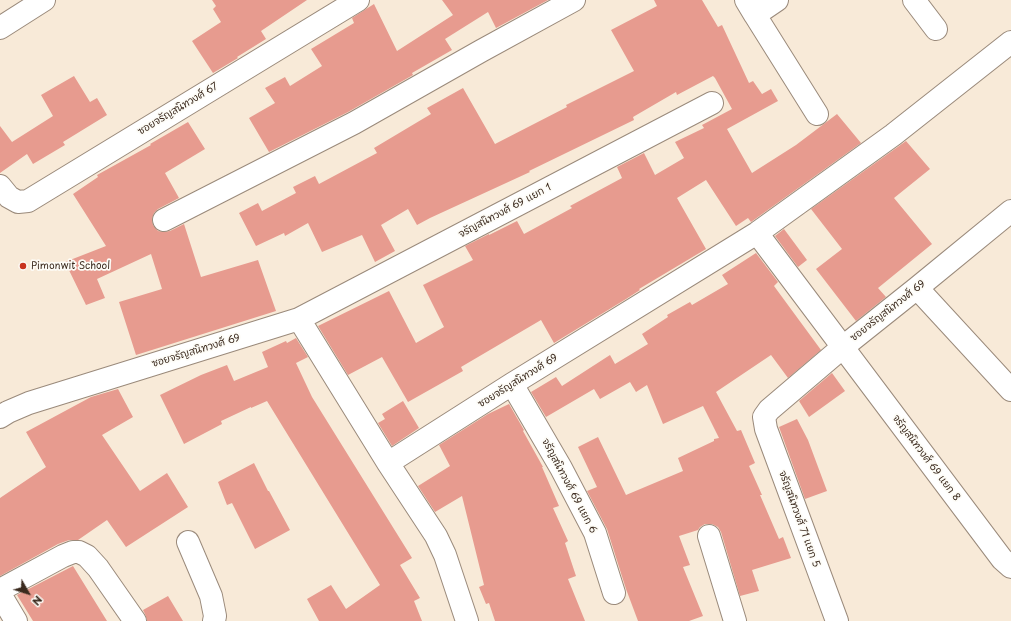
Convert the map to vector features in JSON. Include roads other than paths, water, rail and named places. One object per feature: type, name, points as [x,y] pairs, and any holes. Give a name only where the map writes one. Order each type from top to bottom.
[{"type":"street","points":[[0,28],[44,0]]},
{"type":"street","name":"ซอยจรัญสนิทวงศ์ 67","points":[[0,186],[9,196],[18,202],[28,201],[358,0]]},
{"type":"street","points":[[164,220],[354,123],[574,0]]},
{"type":"street","points":[[777,0],[751,7],[817,114]]},
{"type":"street","points":[[914,0],[936,29]]},
{"type":"street","points":[[757,233],[893,135],[1011,42]]},
{"type":"street","name":"จรัญสนิทวงศ์ 69 แยก 1","points":[[299,319],[712,103]]},
{"type":"street","name":"ซอยจรัญสนิทวงศ์ 69","points":[[388,463],[512,384],[757,233],[843,347],[1011,211]]},
{"type":"street","points":[[917,288],[1011,390]]},
{"type":"street","points":[[299,319],[388,463],[436,536],[445,555],[467,621]]},
{"type":"street","name":"ซอยจรัญสนิทวงศ์ 69","points":[[0,417],[29,403],[299,319]]},
{"type":"street","name":"จรัญสนิทวงศ์ 71 แยก 5","points":[[837,621],[766,429],[764,417],[769,410],[843,347]]},
{"type":"street","name":"จรัญสนิทวงศ์ 69 แยก 8","points":[[843,347],[1002,559],[1011,567]]},
{"type":"street","name":"จรัญสนิทวงศ์ 69 แยก 6","points":[[512,384],[561,468],[595,533],[614,593]]},
{"type":"street","points":[[709,536],[734,621]]},
{"type":"street","points":[[188,542],[211,596],[215,616],[214,621]]},
{"type":"street","points":[[0,590],[63,556],[73,552],[79,552],[87,556],[98,568],[135,621]]},
{"type":"street","points":[[0,594],[16,621]]},
{"type":"place","name":"Pimonwit School","points":[[23,266]]}]
